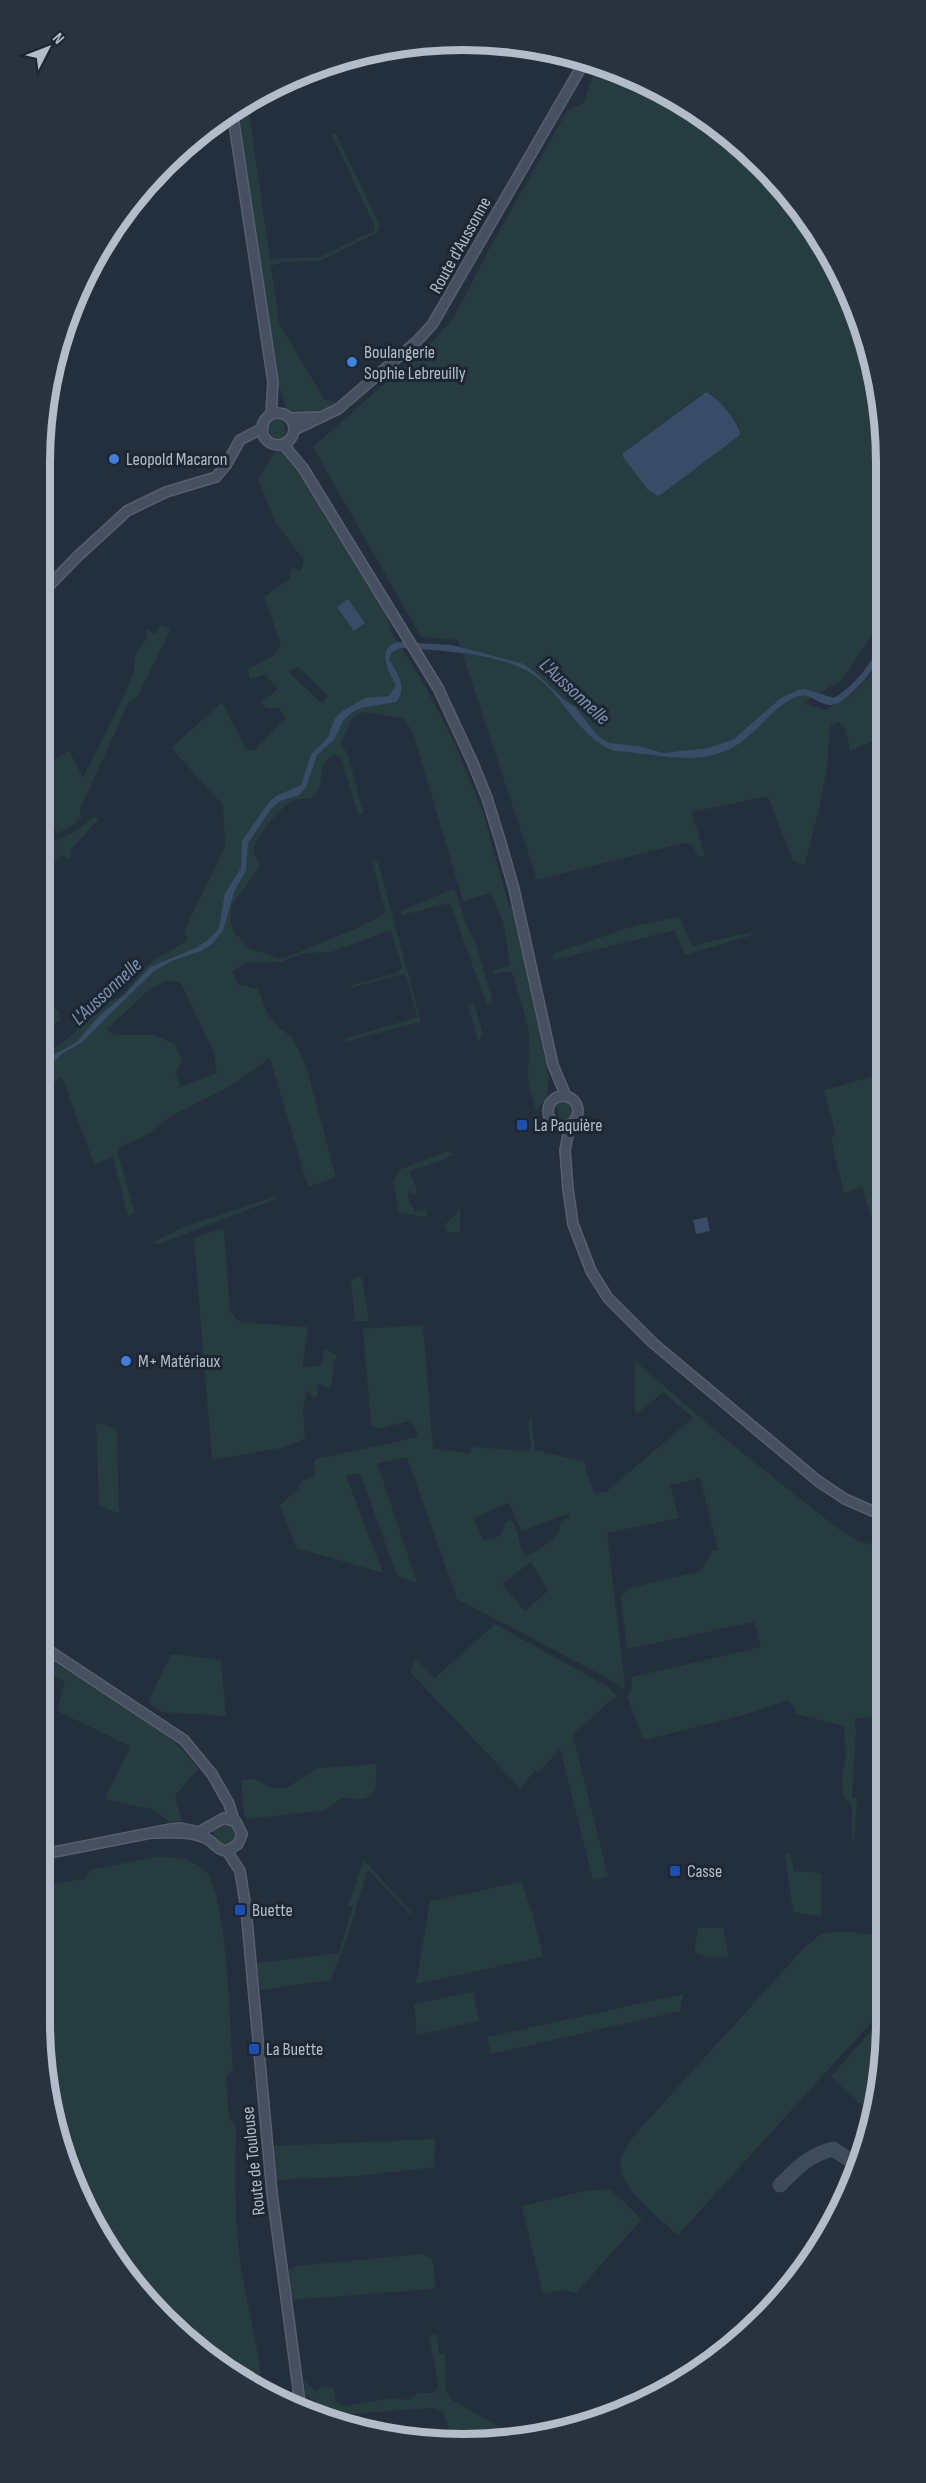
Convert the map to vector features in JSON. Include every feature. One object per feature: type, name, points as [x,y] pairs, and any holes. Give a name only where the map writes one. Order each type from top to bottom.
[{"type":"main road","name":"Route d'Aussonne","points":[[293,433],[338,409],[432,325],[581,67]]},
{"type":"main road","points":[[233,119],[273,382],[271,415],[263,428],[267,440]]},
{"type":"main road","points":[[273,382],[293,433],[303,468]]},
{"type":"main road","points":[[271,415],[325,416]]},
{"type":"main road","points":[[50,585],[127,510],[158,494],[216,477],[244,437],[263,428]]},
{"type":"main road","points":[[235,448],[253,439],[283,444],[293,433]]},
{"type":"main road","points":[[283,444],[303,468],[418,655],[456,722],[488,798],[514,889],[553,1065],[566,1096],[577,1104],[579,1111],[577,1119],[570,1125],[565,1150]]},
{"type":"main road","points":[[553,1065],[554,1099]]},
{"type":"main road","points":[[566,1096],[554,1099],[549,1105],[548,1114],[557,1125],[565,1150],[570,1209],[578,1241],[591,1271],[621,1313],[653,1343],[818,1481],[845,1499],[876,1512]]},
{"type":"main road","points":[[557,1125],[570,1125]]},
{"type":"main road","points":[[50,1651],[184,1740],[207,1766],[229,1804],[234,1820],[241,1829],[238,1844],[227,1851],[218,1849],[207,1838],[189,1833],[155,1833]]},
{"type":"main road","points":[[165,1726],[194,1756],[210,1780],[225,1807],[224,1818]]},
{"type":"main road","points":[[50,1854],[176,1828],[199,1832],[224,1818],[234,1820]]},
{"type":"main road","points":[[211,1842],[209,1832],[213,1824]]},
{"type":"main road","name":"Route de Toulouse","points":[[238,1844],[238,1854],[247,1880],[246,1909]]},
{"type":"main road","name":"Route de Toulouse","points":[[227,1851],[240,1871],[246,1909],[270,2172],[300,2400]]},
{"type":"green space","points":[[596,71],[670,105],[693,119],[736,152],[774,190],[807,233],[834,280],[855,330],[869,382],[876,436],[876,623],[870,638],[842,680],[803,703],[825,710],[850,696],[876,670],[876,737],[850,751],[845,728],[839,722],[831,725],[825,779],[805,865],[793,861],[768,796],[692,812],[705,857],[698,856],[692,845],[684,843],[537,880],[458,640],[421,637],[313,447],[436,338],[454,317],[487,253],[567,111],[584,103]],"holes":[[[711,393],[738,425],[740,435],[658,496],[623,453],[701,395]]]},
{"type":"green space","points":[[249,110],[270,259],[319,257],[374,231],[375,227],[332,135],[336,134],[380,226],[377,233],[320,261],[283,262],[271,266],[279,323],[324,399],[340,404],[304,415],[286,408],[270,342],[237,116]]},
{"type":"green space","points":[[282,417],[288,437],[278,440],[271,436],[268,426],[273,419]]},
{"type":"green space","points":[[279,448],[290,455],[298,467],[387,615],[392,633],[424,684],[455,744],[483,812],[508,903],[513,908],[549,1077],[547,1098],[536,1110],[528,1083],[529,1031],[513,974],[508,971],[493,974],[493,970],[508,967],[510,964],[503,921],[490,893],[463,901],[413,733],[404,718],[364,712],[352,718],[341,743],[348,755],[363,812],[358,814],[341,757],[334,755],[324,764],[315,795],[309,799],[297,799],[291,802],[271,820],[260,835],[254,850],[260,866],[232,905],[230,919],[233,931],[250,949],[282,959],[357,928],[386,913],[371,859],[378,862],[421,1022],[344,1042],[345,1039],[417,1017],[404,974],[350,988],[355,984],[397,973],[402,967],[391,930],[331,952],[306,953],[280,962],[244,963],[232,972],[238,984],[258,989],[267,1013],[279,1028],[292,1037],[306,1066],[336,1177],[308,1187],[270,1058],[232,1085],[169,1117],[151,1133],[120,1147],[118,1154],[135,1213],[128,1216],[113,1157],[94,1164],[62,1077],[50,1086],[50,1051],[111,1001],[122,996],[147,966],[158,957],[185,942],[187,938],[184,931],[225,847],[223,805],[171,748],[222,702],[246,749],[254,751],[285,718],[279,708],[267,708],[261,703],[278,689],[265,675],[250,679],[248,669],[273,656],[281,644],[264,597],[290,579],[291,568],[301,571],[304,560],[276,523],[258,480]],"holes":[[[298,667],[328,696],[322,704],[289,672]],[[169,980],[181,983],[214,1053],[217,1073],[181,1087],[175,1073],[183,1060],[174,1043],[154,1035],[116,1035],[106,1030],[150,989]]]},
{"type":"green space","points":[[161,625],[170,631],[137,697],[129,702],[80,809],[81,817],[76,823],[57,834],[50,820],[50,763],[69,750],[83,778],[123,697],[134,670],[135,655],[147,638],[147,629],[155,634]]},
{"type":"green space","points":[[95,816],[98,820],[72,848],[70,860],[62,855],[50,867],[50,844],[74,832]]},
{"type":"green space","points":[[876,853],[876,874],[872,874]]},
{"type":"green space","points":[[453,889],[476,944],[492,1003],[486,1003],[450,903],[402,915],[401,911]]},
{"type":"green space","points":[[680,917],[692,946],[752,932],[753,935],[685,955],[675,930],[554,960],[552,954],[637,925]]},
{"type":"green space","points":[[474,1003],[483,1034],[478,1041],[468,1005]]},
{"type":"green space","points":[[50,1007],[59,1010],[60,1021],[50,1027]]},
{"type":"green space","points":[[872,1077],[876,1091],[876,1230],[862,1187],[844,1193],[831,1138],[836,1135],[824,1090]]},
{"type":"green space","points":[[562,1099],[571,1102],[575,1110],[572,1118],[560,1122],[556,1101]]},
{"type":"green space","points":[[50,1129],[52,1144],[50,1151]]},
{"type":"green space","points":[[448,1151],[454,1154],[441,1161],[409,1171],[417,1190],[415,1195],[409,1191],[408,1199],[415,1211],[427,1209],[427,1217],[399,1213],[393,1182],[401,1169]]},
{"type":"green space","points":[[277,1196],[276,1199],[158,1244],[152,1243],[184,1227]]},
{"type":"green space","points":[[460,1204],[460,1230],[456,1233],[447,1232],[444,1225],[457,1213]]},
{"type":"green space","points":[[222,1228],[230,1310],[235,1318],[241,1322],[308,1327],[303,1367],[320,1366],[324,1349],[337,1356],[330,1388],[317,1384],[318,1395],[313,1398],[307,1391],[303,1408],[305,1439],[280,1448],[212,1460],[194,1238]]},
{"type":"green space","points":[[359,1276],[362,1279],[369,1321],[355,1321],[351,1281]]},
{"type":"green space","points":[[423,1325],[433,1449],[471,1453],[471,1447],[527,1451],[531,1446],[528,1426],[531,1413],[535,1450],[585,1462],[594,1493],[606,1492],[693,1418],[663,1392],[639,1413],[635,1412],[635,1361],[729,1442],[841,1531],[858,1541],[876,1546],[876,1716],[854,1719],[856,1732],[852,1798],[857,1798],[854,1844],[852,1806],[843,1796],[842,1776],[846,1759],[844,1726],[795,1714],[796,1708],[788,1700],[747,1714],[646,1740],[642,1737],[627,1696],[631,1689],[632,1677],[761,1647],[754,1622],[627,1649],[621,1597],[629,1588],[701,1571],[712,1551],[718,1550],[700,1478],[670,1485],[679,1518],[607,1533],[625,1686],[623,1689],[613,1681],[457,1599],[407,1457],[377,1463],[417,1583],[397,1576],[360,1473],[346,1476],[383,1573],[296,1548],[280,1505],[298,1489],[302,1481],[315,1476],[316,1459],[418,1437],[417,1430],[409,1421],[379,1429],[371,1425],[363,1329]],"holes":[[[509,1503],[521,1531],[568,1514],[570,1518],[564,1519],[559,1524],[560,1531],[548,1543],[525,1556],[512,1520],[506,1522],[500,1536],[483,1540],[474,1518]],[[531,1562],[548,1591],[525,1611],[502,1584]]]},
{"type":"green space","points":[[96,1423],[117,1430],[119,1513],[99,1506]]},
{"type":"green space","points":[[495,1624],[607,1686],[618,1697],[609,1702],[573,1735],[608,1877],[593,1880],[560,1749],[538,1773],[536,1770],[520,1788],[411,1673],[415,1658],[435,1678]]},
{"type":"green space","points":[[171,1654],[221,1660],[226,1716],[162,1712],[148,1702]]},
{"type":"green space","points":[[50,1660],[145,1718],[165,1733],[198,1769],[175,1796],[182,1821],[171,1822],[151,1809],[105,1799],[130,1746],[57,1711],[65,1681],[50,1674]]},
{"type":"green space","points":[[377,1764],[375,1789],[364,1799],[342,1798],[325,1810],[247,1819],[244,1814],[241,1780],[255,1779],[271,1788],[286,1788],[318,1768]]},
{"type":"green space","points":[[225,1822],[233,1826],[237,1834],[233,1842],[225,1846],[217,1842],[213,1834],[217,1826]]},
{"type":"green space","points":[[790,1853],[794,1871],[821,1873],[821,1917],[793,1912],[785,1854]]},
{"type":"green space","points":[[154,1857],[168,1857],[182,1859],[200,1866],[213,1884],[223,1934],[231,2026],[233,2069],[226,2077],[229,2119],[236,2126],[236,2218],[242,2273],[257,2347],[260,2380],[211,2348],[190,2331],[152,2293],[119,2250],[105,2227],[71,2153],[57,2101],[50,2047],[50,1885],[84,1879],[91,1870]]},
{"type":"green space","points":[[364,1860],[412,1913],[412,1916],[367,1871],[349,1932],[331,1980],[260,1990],[257,1963],[339,1953],[353,1906],[348,1906]]},
{"type":"green space","points":[[521,1882],[532,1911],[543,1957],[416,1984],[430,1901]]},
{"type":"green space","points":[[698,1928],[723,1928],[729,1957],[710,1958],[694,1953]]},
{"type":"green space","points":[[838,1931],[876,1935],[876,2017],[678,2235],[649,2210],[630,2189],[621,2167],[622,2156],[637,2132],[804,1948],[821,1934]]},
{"type":"green space","points":[[473,1992],[479,2021],[417,2035],[414,2004]]},
{"type":"green space","points":[[683,1994],[680,2011],[491,2054],[487,2037]]},
{"type":"green space","points":[[876,2025],[873,2074],[867,2110],[832,2078],[832,2075]]},
{"type":"green space","points":[[435,2139],[434,2167],[359,2176],[276,2180],[272,2146]]},
{"type":"green space","points":[[610,2189],[642,2219],[576,2293],[563,2290],[543,2294],[522,2206],[583,2191]]},
{"type":"green space","points":[[422,2254],[431,2258],[434,2267],[435,2289],[290,2300],[287,2271],[296,2266]]},
{"type":"green space","points":[[437,2334],[439,2354],[445,2353],[446,2392],[452,2400],[507,2431],[450,2434],[444,2413],[435,2408],[348,2414],[327,2409],[305,2394],[304,2379],[315,2392],[322,2386],[334,2388],[336,2402],[346,2406],[392,2398],[409,2400],[419,2393],[432,2393],[439,2387],[429,2335]]},
{"type":"water","points":[[706,392],[727,411],[737,424],[740,435],[658,496],[648,490],[623,457],[623,453]]},
{"type":"water","points":[[348,599],[365,623],[354,631],[337,607]]},
{"type":"water","points":[[397,642],[452,645],[521,663],[574,706],[599,737],[609,743],[639,746],[663,753],[709,748],[734,739],[781,698],[798,690],[805,689],[834,698],[858,678],[876,651],[876,665],[854,691],[838,703],[827,705],[807,696],[798,696],[784,704],[745,739],[730,749],[714,755],[682,758],[614,751],[601,745],[581,726],[545,684],[521,668],[488,657],[400,648],[392,652],[389,659],[401,686],[396,702],[361,708],[351,713],[343,721],[334,740],[317,755],[306,787],[299,795],[280,801],[271,809],[248,843],[246,871],[234,892],[223,931],[211,945],[201,951],[172,961],[154,971],[81,1043],[63,1053],[50,1065],[50,1057],[77,1042],[99,1016],[124,995],[150,967],[196,948],[208,940],[219,928],[225,893],[241,868],[242,841],[269,802],[276,796],[301,785],[311,754],[327,739],[335,718],[342,711],[365,698],[389,696],[396,685],[387,667],[385,655],[387,650]]},
{"type":"water","points":[[707,1217],[710,1231],[696,1234],[693,1220]]},
{"type":"taxiway","points":[[780,2185],[810,2159],[833,2149],[852,2161]]},
{"type":"place","name":"Boulangerie Sophie Lebreuilly","points":[[352,362]]},
{"type":"place","name":"Leopold Macaron","points":[[114,459]]},
{"type":"place","name":"La Paquière","points":[[522,1125]]},
{"type":"place","name":"M+ Matériaux","points":[[126,1361]]},
{"type":"place","name":"Casse","points":[[675,1871]]},
{"type":"place","name":"Buette","points":[[240,1910]]},
{"type":"place","name":"La Buette","points":[[254,2049]]},
{"type":"water label","name":"L'Aussonnelle","points":[[575,691]]},
{"type":"water label","name":"L'Aussonnelle","points":[[106,991]]}]
